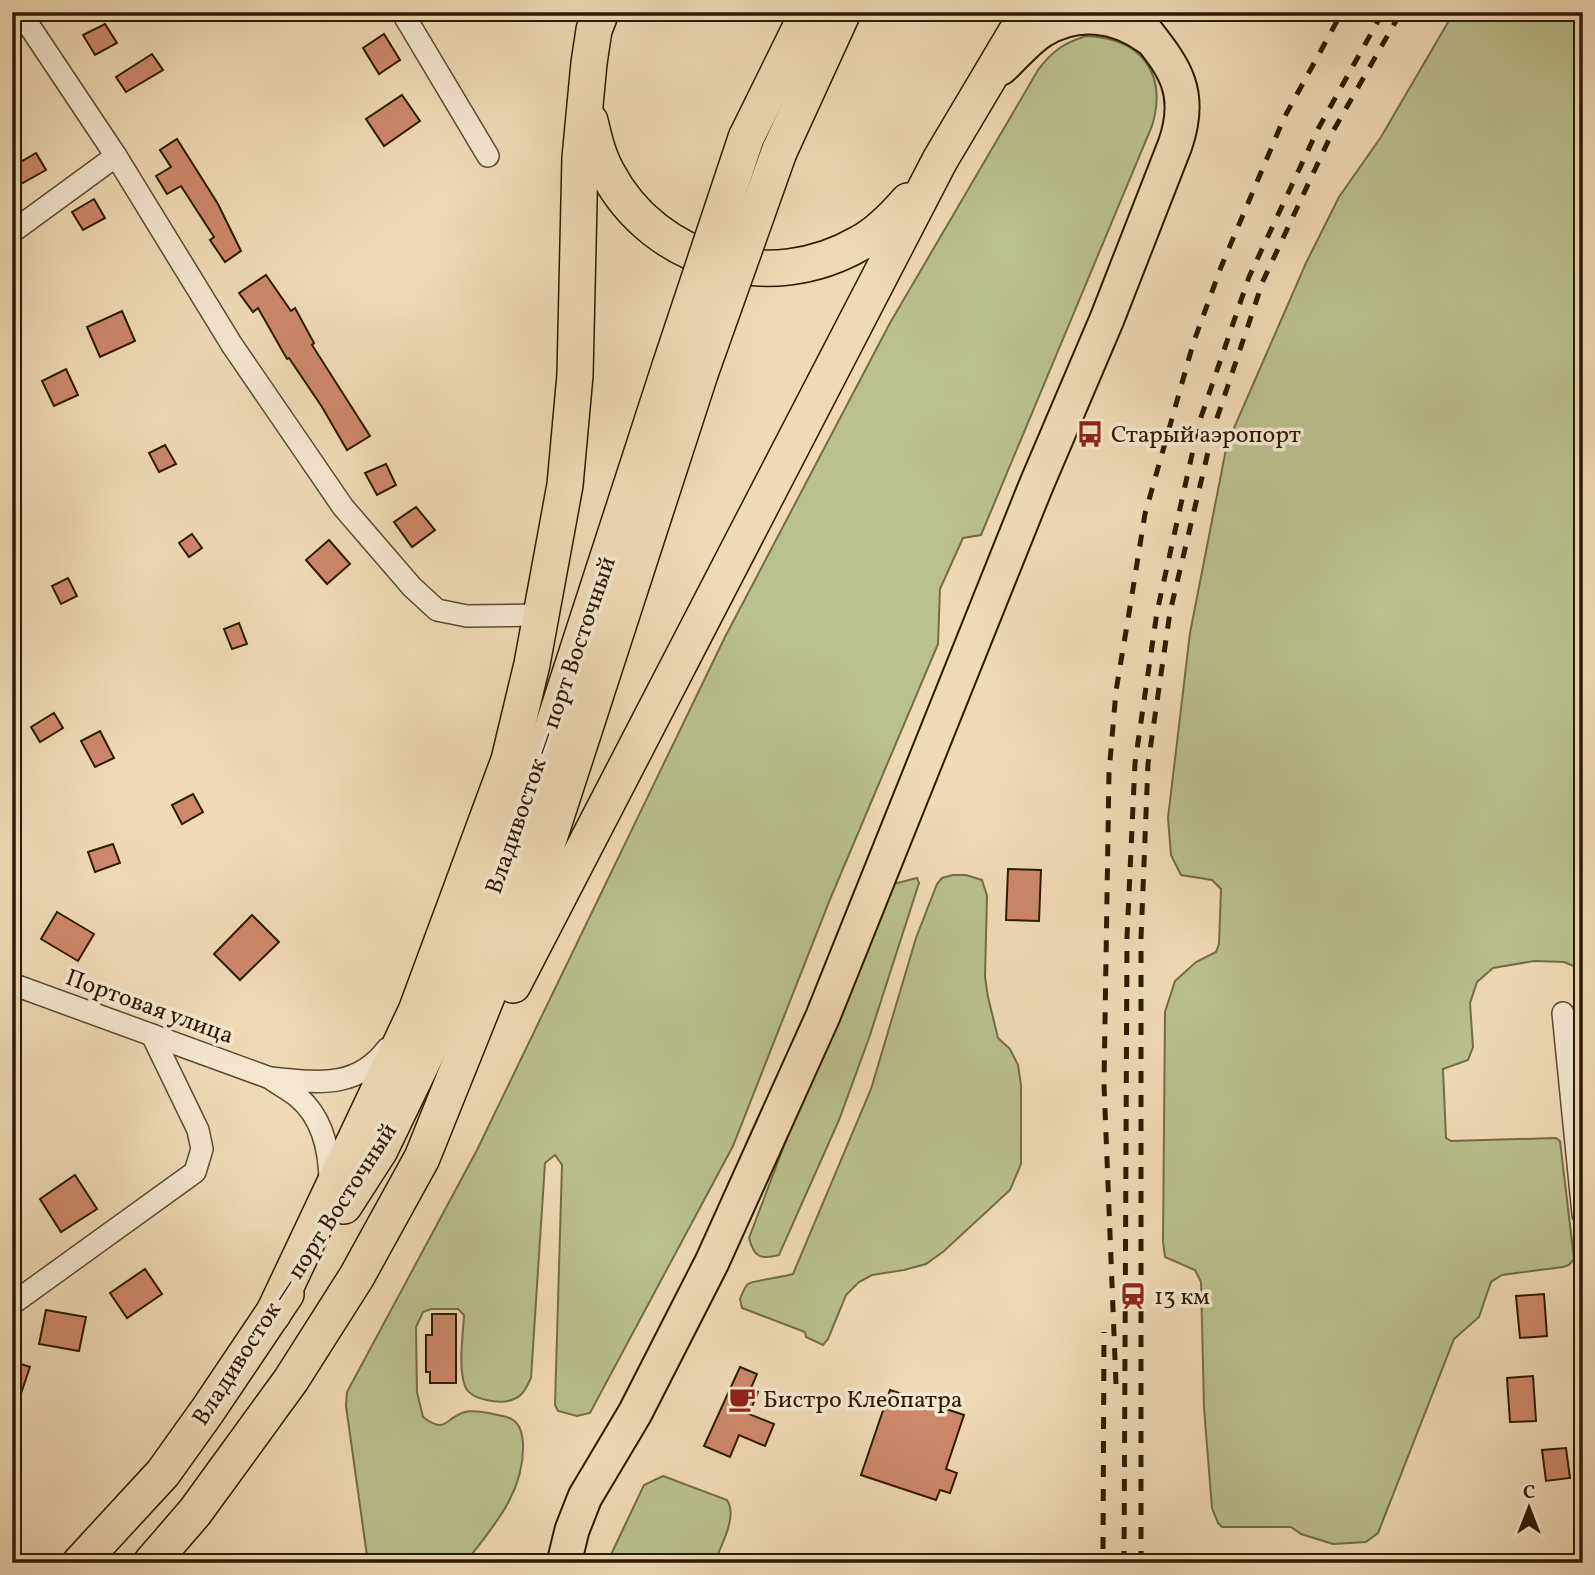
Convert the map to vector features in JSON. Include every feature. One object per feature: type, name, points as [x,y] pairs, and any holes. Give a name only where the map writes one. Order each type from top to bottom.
[{"type":"highway","points":[[273,1314],[416,1011],[509,760],[532,664],[565,485],[575,375],[580,158],[589,62],[594,30],[601,12]]},
{"type":"highway","name":"Владивосток — порт Восточный","points":[[151,1563],[195,1512],[291,1380],[357,1276],[422,1158],[543,857],[685,370],[746,138],[808,12]]},
{"type":"highway","name":"Владивосток — порт Восточный","points":[[80,1563],[163,1473],[273,1314],[380,1150],[439,1026],[515,843],[685,370],[843,12]]},
{"type":"highway","points":[[422,1158],[940,160],[1028,12]]},
{"type":"highway","points":[[589,62],[589,118],[606,171],[621,195],[639,216],[660,234],[684,250],[713,261],[743,268],[774,269],[804,266],[834,257],[862,243],[887,224],[940,160]]},
{"type":"main road","points":[[1131,12],[1151,40]]},
{"type":"main road","points":[[564,1563],[572,1530],[585,1497],[635,1413],[712,1262],[822,1016],[1180,132],[1182,103],[1173,68],[1151,40],[1133,27],[1112,19],[1069,19],[1042,30],[985,85]]},
{"type":"street","points":[[20,12],[116,156],[232,345],[343,508],[412,587],[437,610],[467,616],[541,615]]},
{"type":"street","points":[[402,12],[488,156]]},
{"type":"street","points":[[12,232],[116,156]]},
{"type":"street","name":"Портовая улица","points":[[12,984],[270,1079]]},
{"type":"street","points":[[270,1079],[324,1083],[347,1078],[368,1069],[381,1057],[416,1011]]},
{"type":"street","points":[[1563,1013],[1583,1214]]},
{"type":"street","points":[[12,1304],[195,1172],[202,1149],[198,1130],[152,1035]]},
{"type":"street","points":[[270,1079],[299,1098],[314,1117],[330,1159],[330,1194]]},
{"type":"green space","points":[[1454,12],[1583,12],[1583,970],[1564,962],[1534,961],[1493,968],[1477,982],[1470,1003],[1473,1047],[1468,1060],[1443,1069],[1446,1138],[1451,1141],[1556,1138],[1560,1141],[1574,1259],[1563,1267],[1502,1275],[1491,1282],[1479,1317],[1454,1339],[1378,1533],[1366,1542],[1333,1544],[1301,1534],[1291,1527],[1222,1527],[1212,1508],[1204,1408],[1201,1282],[1195,1270],[1165,1257],[1163,1242],[1165,1012],[1175,981],[1196,962],[1216,952],[1219,944],[1221,889],[1212,880],[1181,875],[1171,855],[1168,818],[1190,633],[1227,444],[1306,263],[1339,197],[1381,137]]},
{"type":"green space","points":[[1086,36],[1122,43],[1146,62],[1153,75],[1156,90],[1152,126],[981,535],[963,538],[940,589],[938,644],[831,897],[733,1146],[590,1413],[577,1416],[558,1411],[555,1405],[562,1165],[555,1155],[545,1163],[531,1378],[522,1393],[508,1401],[494,1401],[479,1398],[468,1391],[462,1370],[464,1315],[458,1309],[431,1309],[423,1312],[416,1327],[417,1392],[423,1417],[441,1425],[465,1412],[474,1411],[508,1417],[516,1422],[523,1443],[519,1477],[513,1493],[496,1522],[465,1563],[368,1563],[346,1406],[347,1392],[477,1150],[725,637],[890,323],[1038,70],[1059,49]]},
{"type":"green space","points":[[966,875],[982,880],[987,896],[985,977],[998,1038],[1010,1049],[1018,1065],[1021,1085],[1021,1164],[1010,1190],[944,1251],[926,1264],[872,1275],[859,1282],[846,1295],[823,1345],[806,1337],[805,1332],[742,1308],[740,1299],[745,1287],[750,1283],[793,1274],[871,1089],[916,938],[937,884],[942,878]]},
{"type":"green space","points":[[917,878],[919,883],[869,1038],[839,1120],[779,1255],[759,1256],[749,1238],[790,1130],[893,884]]},
{"type":"green space","points":[[663,1476],[727,1500],[730,1522],[714,1563],[607,1563],[644,1485]]},
{"type":"building","points":[[105,24],[117,43],[95,55],[83,35]]},
{"type":"building","points":[[384,34],[400,60],[379,74],[363,48]]},
{"type":"building","points":[[152,54],[163,70],[126,92],[116,77]]},
{"type":"building","points":[[402,95],[420,121],[384,146],[366,119]]},
{"type":"building","points":[[177,139],[218,204],[241,251],[225,262],[210,240],[214,237],[181,186],[167,194],[156,176],[171,167],[160,150]]},
{"type":"building","points":[[36,153],[46,170],[21,184],[12,167]]},
{"type":"building","points":[[94,199],[105,218],[83,230],[72,212]]},
{"type":"building","points":[[266,275],[291,311],[295,308],[314,343],[312,345],[370,436],[347,450],[322,407],[289,358],[287,359],[258,308],[253,312],[239,293]]},
{"type":"building","points":[[122,311],[135,341],[100,357],[87,327]]},
{"type":"building","points":[[66,369],[78,395],[54,406],[42,381]]},
{"type":"building","points":[[165,445],[176,464],[159,472],[149,453]]},
{"type":"building","points":[[386,464],[396,485],[377,495],[365,473]]},
{"type":"building","points":[[416,507],[435,530],[412,547],[394,522]]},
{"type":"building","points":[[192,534],[202,548],[189,557],[179,543]]},
{"type":"building","points":[[329,540],[350,564],[327,584],[306,560]]},
{"type":"building","points":[[68,578],[77,596],[61,604],[52,586]]},
{"type":"building","points":[[239,623],[247,644],[232,649],[224,629]]},
{"type":"building","points":[[54,713],[63,728],[40,742],[31,727]]},
{"type":"building","points":[[100,731],[114,758],[95,767],[81,741]]},
{"type":"building","points":[[193,794],[203,812],[182,824],[172,805]]},
{"type":"building","points":[[113,844],[120,863],[95,872],[88,852]]},
{"type":"building","points":[[1008,869],[1041,870],[1039,921],[1006,920]]},
{"type":"building","points":[[57,912],[94,934],[78,961],[41,939]]},
{"type":"building","points":[[252,915],[279,942],[240,980],[214,954]]},
{"type":"building","points":[[75,1175],[97,1209],[61,1232],[40,1199]]},
{"type":"building","points":[[145,1269],[162,1294],[127,1318],[110,1293]]},
{"type":"building","points":[[1544,1294],[1547,1336],[1520,1338],[1516,1296]]},
{"type":"building","points":[[46,1310],[86,1317],[79,1351],[39,1344]]},
{"type":"building","points":[[432,1314],[456,1314],[456,1383],[430,1383],[430,1372],[426,1372],[426,1335],[432,1335]]},
{"type":"building","points":[[12,1361],[30,1367],[15,1411],[12,1411]]},
{"type":"building","points":[[740,1367],[757,1374],[751,1388],[758,1392],[749,1414],[774,1424],[765,1446],[739,1435],[730,1457],[704,1446]]},
{"type":"building","points":[[1533,1376],[1536,1421],[1510,1422],[1507,1378]]},
{"type":"building","points":[[890,1390],[964,1415],[946,1469],[957,1473],[950,1493],[940,1490],[936,1500],[861,1475]]},
{"type":"building","points":[[1566,1448],[1570,1478],[1546,1481],[1542,1450]]},
{"type":"railway","points":[[1116,1384],[1104,1084],[1109,773],[1116,691],[1145,514],[1193,344],[1221,267],[1284,118],[1342,12]]},
{"type":"railway","points":[[1124,1563],[1127,937],[1135,763],[1157,612],[1199,423],[1249,277],[1318,129],[1383,12]]},
{"type":"railway","points":[[1141,1563],[1141,938],[1148,764],[1170,612],[1214,427],[1263,281],[1332,133],[1401,12]]},
{"type":"railway","points":[[1103,1549],[1104,1332]]},
{"type":"place","name":"Старый аэропорт","points":[[1090,434]]},
{"type":"place","name":"13 км","points":[[1133,1296]]},
{"type":"place","name":"Бистро Клеопатра","points":[[742,1399]]}]
